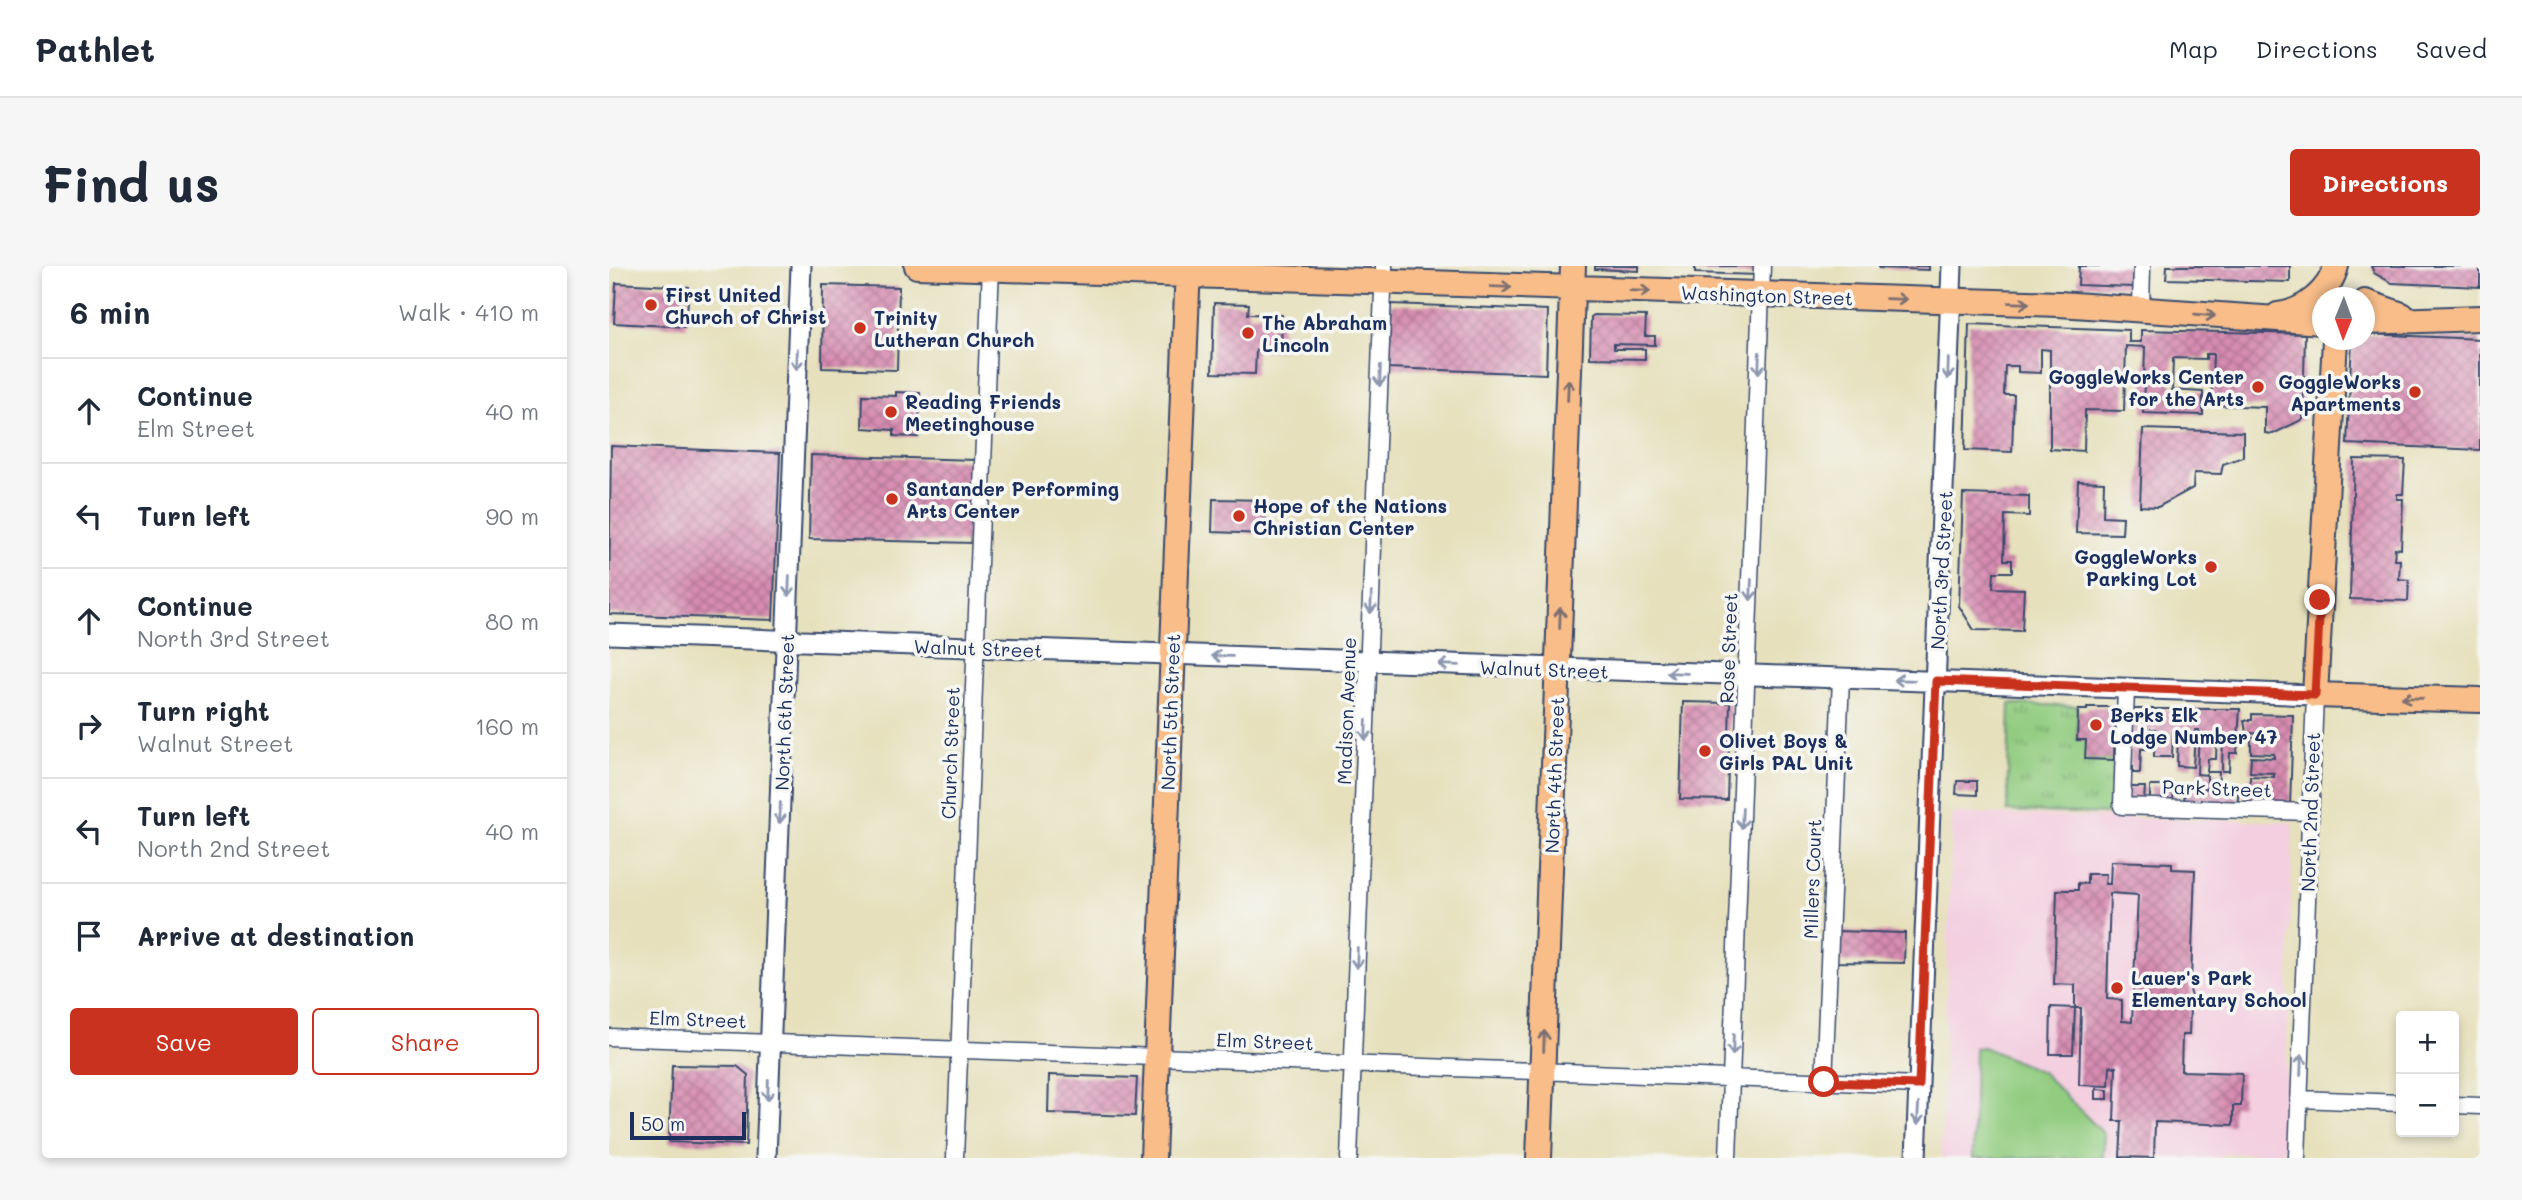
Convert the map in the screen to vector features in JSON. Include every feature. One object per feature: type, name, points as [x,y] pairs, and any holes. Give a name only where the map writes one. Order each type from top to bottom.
[{"type":"main road","name":"Washington Street","points":[[917,266],[1572,278],[1761,295],[2141,309],[2312,321]]},
{"type":"main road","points":[[2337,287],[2338,266]]},
{"type":"main road","points":[[2338,266],[2348,287]]},
{"type":"main road","points":[[2250,318],[2284,314],[2300,308],[2327,286],[2338,266]]},
{"type":"main road","name":"North 5th Street","points":[[1153,1158],[1187,271]]},
{"type":"main road","name":"North 4th Street","points":[[1539,1158],[1572,278]]},
{"type":"main road","points":[[2375,307],[2386,312],[2434,318]]},
{"type":"main road","points":[[2375,321],[2480,318]]},
{"type":"main road","name":"North 2nd Street","points":[[2315,695],[2334,350]]},
{"type":"main road","name":"Walnut Street","points":[[2315,695],[2480,700]]},
{"type":"street","name":"North 6th Street","points":[[766,1158],[801,266]]},
{"type":"street","name":"Rose Street","points":[[1728,1158],[1762,266]]},
{"type":"street","name":"North 3rd Street","points":[[1916,1158],[1952,266]]},
{"type":"street","points":[[2141,309],[2142,266]]},
{"type":"street","name":"Church Street","points":[[955,1158],[991,267]]},
{"type":"street","name":"Madison Avenue","points":[[1349,1158],[1384,275]]},
{"type":"street","name":"Walnut Street","points":[[609,634],[2315,695]]},
{"type":"street","name":"Millers Court","points":[[1824,1082],[1841,678]]},
{"type":"street","name":"Park Street","points":[[2126,688],[2122,806],[2310,812]]},
{"type":"street","name":"North 2nd Street","points":[[2297,1158],[2315,695]]},
{"type":"street","name":"Elm Street","points":[[609,1037],[1919,1085]]},
{"type":"street","points":[[2299,1099],[2396,1103]]},
{"type":"street","points":[[2459,1105],[2480,1106]]},
{"type":"shaded area","name":"Lauer's Park Elementary School","points":[[1952,813],[2293,822],[2284,1154],[2225,1154],[2216,1158],[1941,1158]]},
{"type":"green space","points":[[2010,704],[2078,706],[2077,740],[2086,740],[2086,759],[2114,760],[2112,814],[2007,811]]},
{"type":"green space","points":[[1983,1047],[2042,1072],[2104,1134],[2103,1158],[1973,1158],[1975,1048]]},
{"type":"building","points":[[1595,266],[1639,266],[1639,271],[1595,269]]},
{"type":"building","points":[[1695,266],[1758,266],[1758,275],[1695,273]]},
{"type":"building","points":[[1929,266],[1929,270],[1879,268]]},
{"type":"building","points":[[2079,266],[2134,266],[2133,287],[2078,285]]},
{"type":"building","points":[[2167,266],[2290,266],[2290,282],[2166,279]]},
{"type":"building","points":[[2371,266],[2480,266],[2480,287],[2392,283],[2374,273]]},
{"type":"building","name":"First United Church of Christ","points":[[616,283],[689,287],[686,327],[614,323]]},
{"type":"building","name":"Trinity Lutheran Church","points":[[823,285],[899,287],[897,370],[822,368]]},
{"type":"building","name":"The Abraham Lincoln","points":[[1214,303],[1249,304],[1248,314],[1282,315],[1281,351],[1256,350],[1255,374],[1212,373]]},
{"type":"building","points":[[1391,304],[1548,310],[1546,374],[1388,368]]},
{"type":"building","points":[[1646,316],[1645,336],[1655,336],[1655,345],[1614,344],[1614,349],[1645,349],[1645,359],[1590,358],[1591,317]]},
{"type":"building","name":"GoggleWorks Center for the Arts","points":[[1969,324],[2129,330],[2129,342],[2141,342],[2141,330],[2305,334],[2303,419],[2273,434],[2265,433],[2265,407],[2211,405],[2213,354],[2206,354],[2206,359],[2173,358],[2172,390],[2203,392],[2203,415],[2143,413],[2145,347],[2126,346],[2124,411],[2085,410],[2084,451],[2050,449],[2050,350],[2041,349],[2041,373],[2018,372],[2018,366],[2005,366],[2004,395],[2014,395],[2012,452],[1965,450]]},
{"type":"building","name":"GoggleWorks Apartments","points":[[2375,334],[2480,339],[2480,450],[2347,444],[2352,350],[2375,350]]},
{"type":"building","name":"Reading Friends Meetinghouse","points":[[896,392],[920,393],[918,437],[894,436],[894,430],[862,428],[863,395],[896,396]]},
{"type":"building","points":[[2143,429],[2243,432],[2243,457],[2223,464],[2221,474],[2194,473],[2193,488],[2158,507],[2140,506]]},
{"type":"building","points":[[611,446],[780,453],[773,620],[609,614]]},
{"type":"building","name":"Santander Performing Arts Center","points":[[811,455],[975,460],[973,543],[809,539]]},
{"type":"building","points":[[2354,459],[2405,460],[2403,494],[2397,494],[2397,499],[2403,499],[2401,549],[2395,548],[2394,560],[2400,560],[2399,579],[2409,580],[2408,601],[2350,599]]},
{"type":"building","points":[[2078,481],[2104,482],[2103,516],[2123,517],[2122,534],[2076,533]]},
{"type":"building","points":[[1963,494],[2029,496],[2029,516],[2005,515],[2004,560],[2012,560],[2012,572],[1994,572],[1993,588],[2024,589],[2022,631],[1974,630],[1959,606]]},
{"type":"building","name":"Hope of the Nations Christian Center","points":[[1213,499],[1266,500],[1265,534],[1212,532]]},
{"type":"building","name":"Olivet Boys & Girls PAL Unit","points":[[1683,702],[1730,703],[1727,800],[1680,799]]},
{"type":"building","name":"Berks Elk Lodge Number 47","points":[[2087,707],[2115,707],[2114,760],[2085,759],[2086,740],[2077,740],[2078,710],[2087,710]]},
{"type":"building","points":[[2131,709],[2240,709],[2237,753],[2230,753],[2229,771],[2222,771],[2223,732],[2217,731],[2216,759],[2208,759],[2207,772],[2219,772],[2218,789],[2238,789],[2238,804],[2184,803],[2185,783],[2207,789],[2207,775],[2197,774],[2199,730],[2195,730],[2193,767],[2177,766],[2178,730],[2173,729],[2172,757],[2154,757],[2155,729],[2151,729],[2150,749],[2141,749],[2140,773],[2133,773],[2133,767],[2130,767]]},
{"type":"building","points":[[2252,714],[2293,715],[2290,807],[2248,806],[2248,795],[2241,795],[2242,786],[2250,787],[2250,776],[2274,777],[2274,773],[2250,772],[2251,757],[2274,758],[2274,754],[2251,753],[2251,737],[2275,738],[2275,734],[2246,733],[2244,720],[2252,720]]},
{"type":"building","points":[[1957,781],[1977,781],[1977,795],[1956,794]]},
{"type":"building","points":[[2174,784],[2173,802],[2150,801],[2150,786]]},
{"type":"building","points":[[2128,787],[2145,787],[2144,801],[2127,801]]},
{"type":"building","points":[[2111,861],[2172,863],[2172,869],[2195,870],[2189,1035],[2182,1035],[2181,1071],[2242,1073],[2241,1106],[2233,1106],[2233,1125],[2155,1122],[2154,1158],[2120,1157],[2122,1121],[2114,1121],[2116,1067],[2110,1066],[2109,1086],[2079,1085],[2081,1008],[2075,1008],[2075,985],[2054,984],[2057,890],[2078,890],[2078,883],[2087,884],[2087,874],[2106,874],[2105,884],[2110,884]],"holes":[[[2110,893],[2138,895],[2132,1022],[2122,1021],[2122,1000],[2107,999]]]},
{"type":"building","points":[[1835,931],[1905,933],[1904,963],[1835,962]]},
{"type":"building","points":[[2051,1007],[2075,1008],[2073,1054],[2050,1054]]},
{"type":"building","points":[[672,1065],[737,1066],[748,1075],[746,1145],[669,1142]]},
{"type":"building","points":[[1049,1075],[1137,1078],[1135,1116],[1048,1113]]},
{"type":"building","points":[[2096,1089],[2108,1090],[2108,1099],[2096,1099]]},
{"type":"place","name":"First United Church of Christ","points":[[651,305]]},
{"type":"place","name":"Trinity Lutheran Church","points":[[860,328]]},
{"type":"place","name":"The Abraham Lincoln","points":[[1248,333]]},
{"type":"place","name":"GoggleWorks Center for the Arts","points":[[2258,387]]},
{"type":"place","name":"GoggleWorks Apartments","points":[[2415,392]]},
{"type":"place","name":"Reading Friends Meetinghouse","points":[[891,412]]},
{"type":"place","name":"Santander Performing Arts Center","points":[[892,499]]},
{"type":"place","name":"Hope of the Nations Christian Center","points":[[1239,516]]},
{"type":"place","name":"GoggleWorks Parking Lot","points":[[2211,567]]},
{"type":"place","name":"Berks Elk Lodge Number 47","points":[[2096,725]]},
{"type":"place","name":"Olivet Boys & Girls PAL Unit","points":[[1705,751]]},
{"type":"place","name":"Lauer's Park Elementary School","points":[[2117,988]]},
{"type":"route","points":[[1824,1082],[1919,1085],[1936,681],[2315,695],[2320,600]]}]
